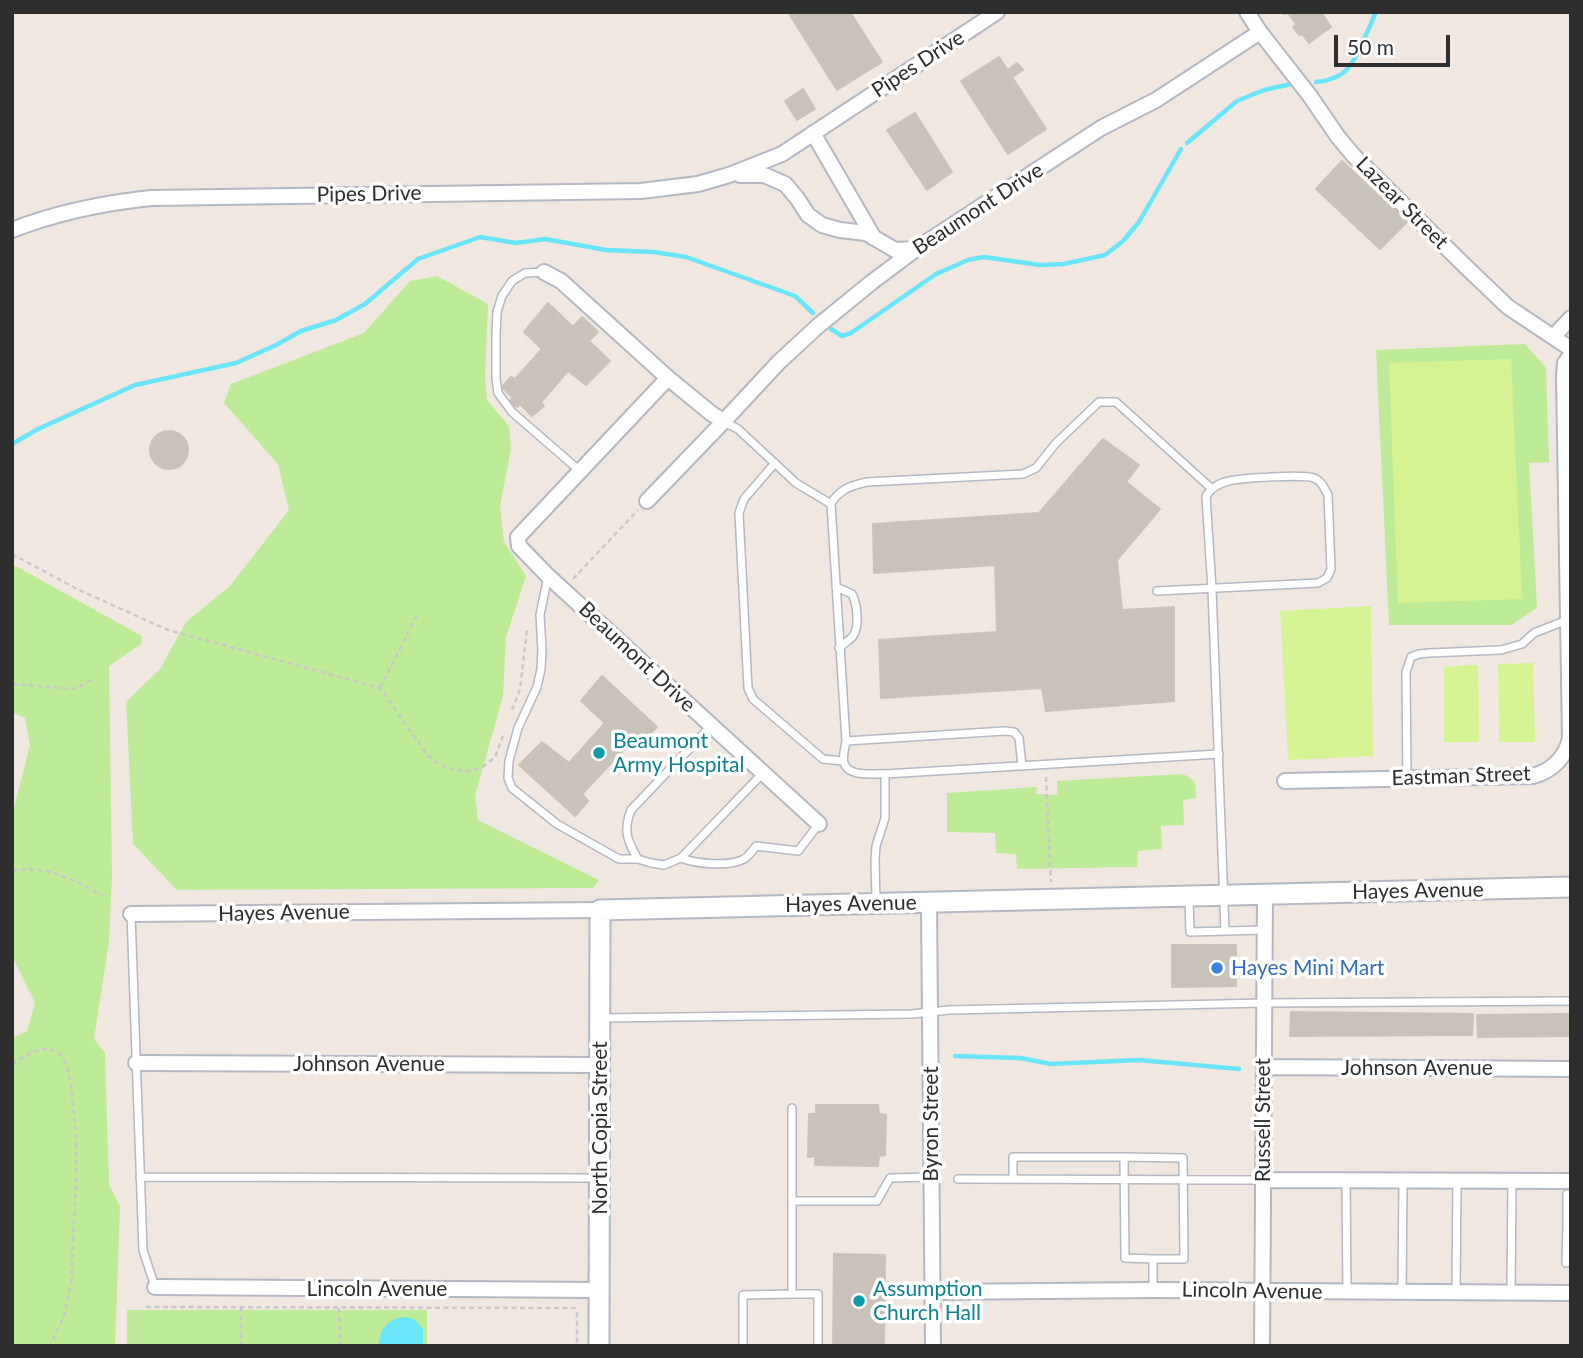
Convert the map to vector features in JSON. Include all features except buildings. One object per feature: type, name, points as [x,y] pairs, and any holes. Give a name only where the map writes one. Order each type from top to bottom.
[{"type":"street","name":"Pipes Drive","points":[[12,230],[72,210],[151,198],[641,191],[698,184],[782,154],[997,12]]},
{"type":"street","name":"Lazear Street","points":[[1247,12],[1354,156],[1508,307],[1571,349]]},
{"type":"street","name":"Beaumont Drive","points":[[646,501],[779,362],[872,282],[916,249],[1101,128],[1156,100],[1260,32]]},
{"type":"street","points":[[813,133],[874,237]]},
{"type":"street","name":"Pipes Drive","points":[[729,175],[764,175],[785,184],[808,215],[822,225],[866,233],[895,250],[916,249]]},
{"type":"street","points":[[544,272],[561,281],[668,378],[724,421]]},
{"type":"street","points":[[1553,337],[1571,318]]},
{"type":"street","name":"Eastman Street","points":[[1284,781],[1533,776],[1543,773],[1555,764],[1566,751],[1570,738],[1564,376],[1565,363],[1571,355]]},
{"type":"street","points":[[580,471],[668,378]]},
{"type":"street","name":"Beaumont Drive","points":[[580,471],[518,537],[519,546],[548,576],[819,824]]},
{"type":"street","name":"Hayes Avenue","points":[[131,914],[600,910],[1571,887]]},
{"type":"street","name":"Russell Street","points":[[1262,1346],[1265,895]]},
{"type":"street","name":"Byron Street","points":[[929,902],[933,1346]]},
{"type":"street","name":"North Copia Street","points":[[599,1346],[600,910]]},
{"type":"street","name":"Johnson Avenue","points":[[136,1063],[601,1065]]},
{"type":"street","name":"Johnson Avenue","points":[[1264,1067],[1571,1069]]},
{"type":"street","points":[[1263,1180],[1512,1181],[1569,1188]]},
{"type":"street","name":"Lincoln Avenue","points":[[155,1287],[599,1290]]},
{"type":"street","name":"Lincoln Avenue","points":[[934,1292],[1153,1290],[1571,1293]]},
{"type":"lane","points":[[544,272],[525,272],[512,281],[502,296],[497,312],[496,335],[498,393],[512,412],[580,471]]},
{"type":"lane","points":[[1211,488],[1116,402],[1099,402],[1056,443],[1036,468],[1023,474],[867,482],[844,490],[830,504],[846,741],[843,761],[847,768],[855,773],[885,774],[1219,754]]},
{"type":"lane","points":[[724,421],[738,429],[796,483],[830,504]]},
{"type":"lane","points":[[775,463],[744,499],[739,513],[748,688],[752,699],[823,759],[843,761]]},
{"type":"lane","points":[[1157,591],[1212,589],[1318,583],[1327,578],[1331,569],[1328,495],[1322,484],[1312,478],[1286,477],[1227,481],[1211,488],[1206,496],[1212,589],[1225,931]]},
{"type":"lane","points":[[548,576],[540,615],[541,669],[537,687],[518,728],[509,761],[508,778],[512,788],[557,824],[619,859],[638,859],[664,865],[681,858],[763,773]]},
{"type":"lane","points":[[836,587],[852,594],[857,625],[853,635],[839,648]]},
{"type":"lane","points":[[1407,778],[1406,672],[1412,657],[1419,653],[1501,650],[1522,644],[1534,633],[1568,619]]},
{"type":"lane","points":[[638,859],[627,834],[627,821],[631,810],[711,726]]},
{"type":"lane","points":[[846,741],[1014,732],[1019,738],[1022,766]]},
{"type":"lane","points":[[876,903],[875,860],[876,846],[885,818],[885,774]]},
{"type":"lane","points":[[681,858],[696,863],[732,862],[745,858],[757,846],[798,851],[819,824]]},
{"type":"lane","points":[[1189,895],[1190,932],[1265,930]]},
{"type":"lane","points":[[131,914],[143,1250],[155,1287]]},
{"type":"lane","points":[[601,1017],[912,1014],[949,1010],[1264,1003],[1571,1001]]},
{"type":"lane","points":[[792,1108],[792,1294]]},
{"type":"lane","points":[[1013,1179],[1013,1157],[1124,1157],[1183,1158],[1184,1259],[1125,1258],[1124,1157]]},
{"type":"lane","points":[[140,1177],[600,1178]]},
{"type":"lane","points":[[792,1201],[877,1201],[890,1178],[932,1177]]},
{"type":"lane","points":[[958,1179],[1263,1180]]},
{"type":"lane","points":[[1346,1180],[1347,1292]]},
{"type":"lane","points":[[1402,1292],[1403,1180]]},
{"type":"lane","points":[[1456,1292],[1457,1181]]},
{"type":"lane","points":[[1511,1292],[1512,1181]]},
{"type":"lane","points":[[1566,1263],[1569,1188]]},
{"type":"lane","points":[[1153,1259],[1153,1290]]},
{"type":"lane","points":[[743,1346],[743,1295],[792,1294],[818,1294],[818,1346]]},
{"type":"path","points":[[12,554],[79,590],[168,630],[380,688],[428,756],[440,765],[471,771],[484,766],[495,757],[507,723]]},
{"type":"path","points":[[380,688],[418,613]]},
{"type":"path","points":[[12,684],[72,689],[94,678]]},
{"type":"path","points":[[512,712],[520,689]]},
{"type":"path","points":[[1046,775],[1051,885]]},
{"type":"path","points":[[12,871],[33,868],[54,872],[103,896]]},
{"type":"path","points":[[12,1064],[40,1049],[51,1049],[60,1054],[66,1064],[71,1083],[76,1158],[71,1284],[64,1316],[50,1346]]},
{"type":"path","points":[[146,1307],[575,1308],[577,1346]]},
{"type":"path","points":[[241,1308],[241,1346]]},
{"type":"path","points":[[340,1308],[340,1346]]},
{"type":"green space","points":[[437,276],[488,304],[485,377],[487,400],[509,426],[511,449],[500,506],[504,542],[526,576],[506,637],[503,696],[475,796],[478,820],[599,880],[593,888],[177,890],[133,844],[126,702],[160,669],[186,622],[230,586],[289,510],[278,464],[224,403],[231,384],[364,333],[410,281]]},
{"type":"green space","points":[[1525,344],[1546,368],[1549,462],[1529,463],[1537,608],[1511,625],[1389,625],[1376,350]]},
{"type":"green space","points":[[1511,359],[1522,599],[1398,603],[1389,363]]},
{"type":"green space","points":[[12,564],[142,636],[141,644],[109,666],[112,876],[109,941],[94,1039],[105,1053],[109,1185],[120,1206],[115,1346],[12,1346],[12,1038],[27,1031],[35,1003],[12,956],[12,816],[30,745],[25,718],[12,712]]},
{"type":"green space","points":[[1371,606],[1373,756],[1288,760],[1280,611]]},
{"type":"green space","points":[[1533,663],[1535,742],[1499,742],[1498,664]]},
{"type":"green space","points":[[1478,665],[1479,742],[1444,742],[1444,667]]},
{"type":"green space","points":[[1183,774],[1196,786],[1196,798],[1183,800],[1184,825],[1161,826],[1162,849],[1138,851],[1137,867],[1017,869],[1016,854],[996,853],[995,833],[947,832],[947,793],[1037,787],[1036,794],[1057,795],[1057,781]]},
{"type":"green space","points":[[127,1310],[427,1310],[427,1346],[127,1346]]},
{"type":"water","points":[[404,1317],[414,1319],[423,1329],[423,1346],[378,1346],[385,1326]]},
{"type":"waterway","points":[[1316,82],[1334,78],[1348,69],[1376,12]]},
{"type":"waterway","points":[[1187,143],[1237,101],[1264,90],[1291,84]]},
{"type":"waterway","points":[[831,329],[842,336],[851,333],[936,274],[968,260],[984,257],[1040,265],[1064,264],[1105,255],[1123,241],[1139,222],[1181,149]]},
{"type":"waterway","points":[[12,444],[38,429],[135,385],[236,363],[301,331],[336,320],[365,304],[418,259],[480,237],[516,243],[545,239],[606,250],[654,252],[686,257],[795,296],[813,313]]},
{"type":"waterway","points":[[955,1056],[1020,1058],[1051,1064],[1139,1060],[1239,1069]]},
{"type":"place","name":"Beaumont Army Hospital","points":[[599,753]]},
{"type":"place","name":"Hayes Mini Mart","points":[[1217,968]]},
{"type":"place","name":"Assumption Church Hall","points":[[859,1301]]}]
